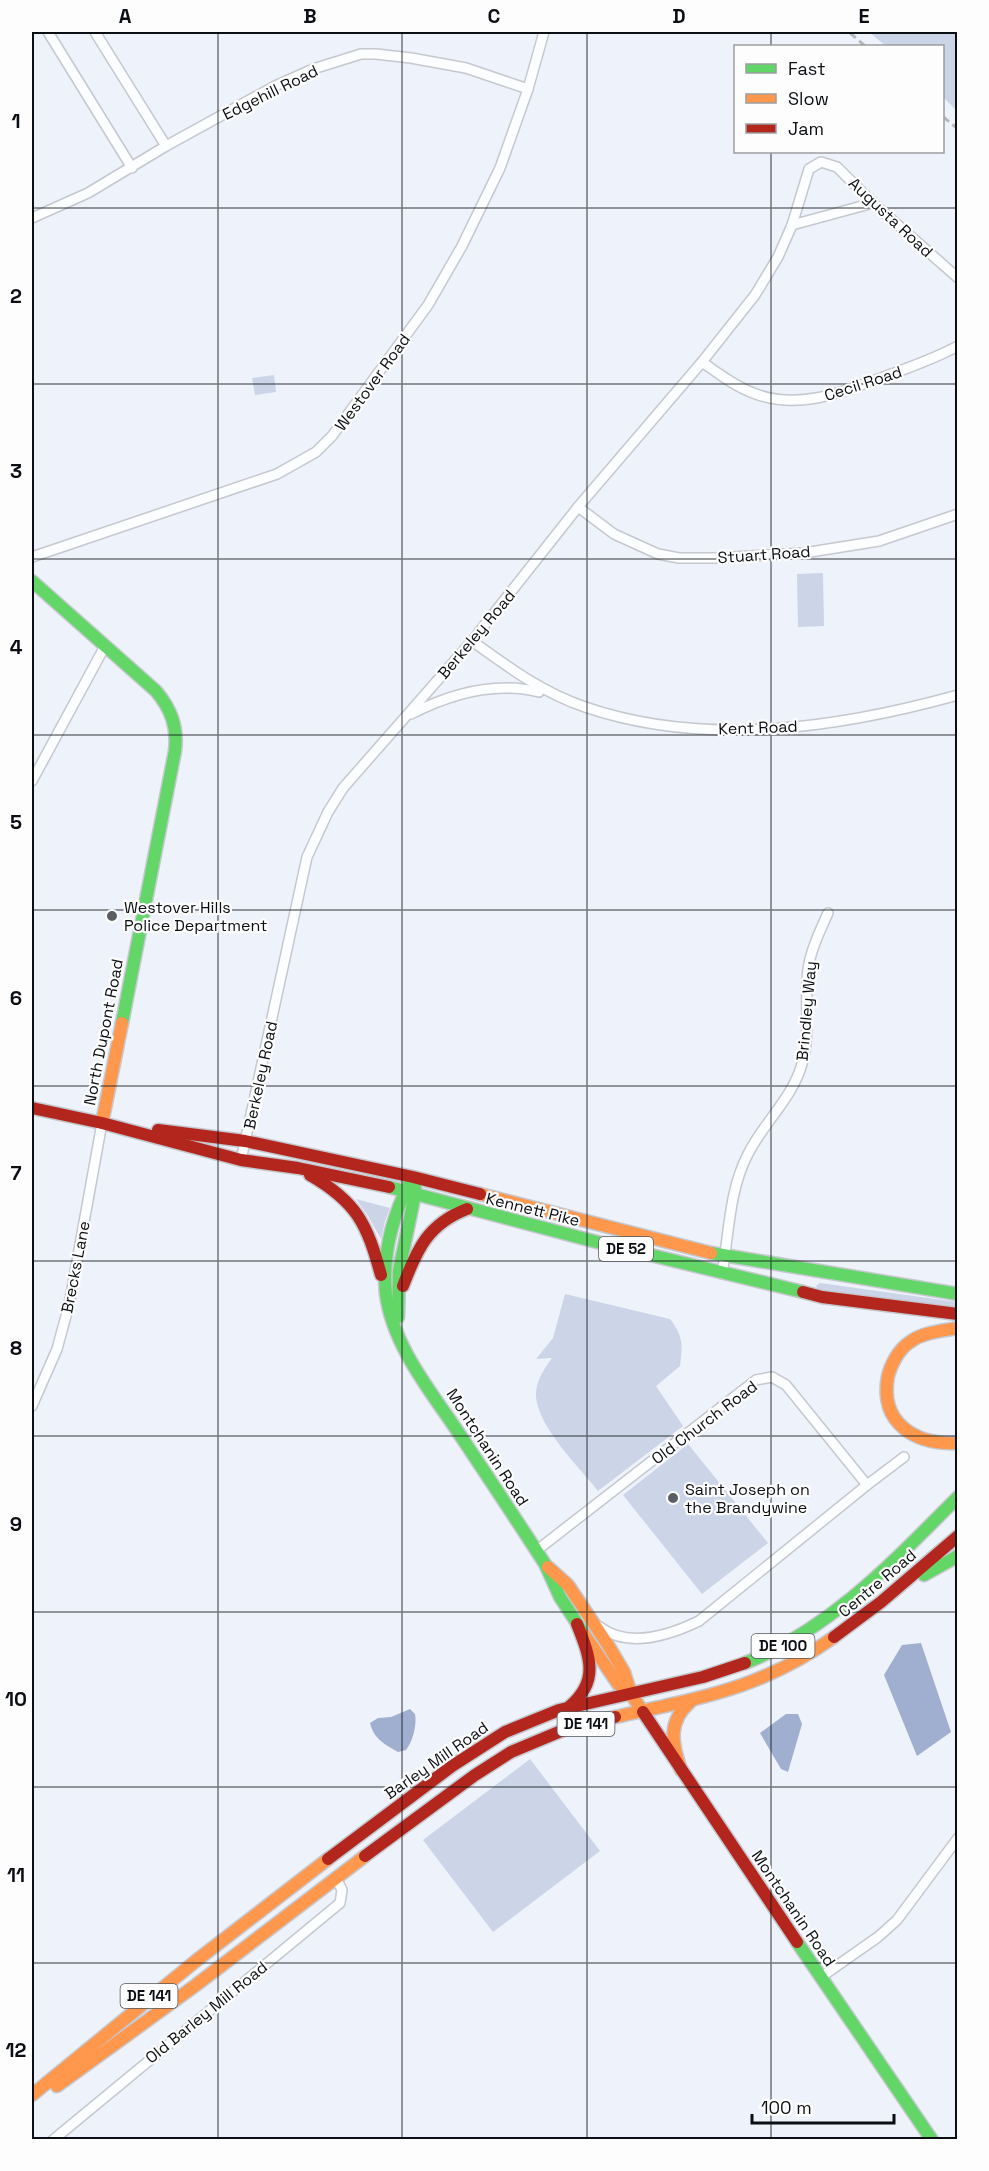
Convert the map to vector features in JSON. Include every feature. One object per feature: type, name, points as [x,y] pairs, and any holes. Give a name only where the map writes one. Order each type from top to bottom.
[{"type":"main road","name":"North Dupont Road","points":[[32,581],[161,697],[170,710],[177,735],[102,1123]]},
{"type":"main road","name":"Kennett Pike","points":[[32,1108],[102,1123],[241,1160],[298,1168],[410,1193],[722,1274],[822,1297],[957,1314]]},
{"type":"main road","name":"Kennett Pike","points":[[102,1123],[245,1141],[413,1177],[725,1257],[957,1294]]},
{"type":"main road","points":[[298,1168],[329,1187],[350,1204],[358,1214],[375,1248],[392,1302]]},
{"type":"main road","name":"Montchanin Road","points":[[413,1177],[410,1193],[393,1221],[386,1266],[392,1302],[390,1311],[405,1348],[424,1381],[545,1564],[560,1597],[577,1624],[612,1676],[631,1694],[932,2139]]},
{"type":"main road","points":[[392,1302],[420,1244],[443,1219],[455,1212],[467,1209]]},
{"type":"main road","points":[[957,1328],[926,1334],[908,1343],[893,1360],[886,1384],[888,1402],[896,1422],[909,1434],[923,1441],[942,1445],[957,1443]]},
{"type":"main road","name":"Centre Road","points":[[907,1547],[957,1497]]},
{"type":"main road","name":"Centre Road","points":[[690,1702],[752,1683],[814,1651],[854,1624],[957,1536]]},
{"type":"main road","name":"Barley Mill Road","points":[[32,2095],[128,2013],[322,1862],[502,1733],[569,1707],[731,1669],[786,1645],[817,1627],[837,1611],[907,1547]]},
{"type":"main road","points":[[889,1595],[957,1556]]},
{"type":"main road","name":"Montchanin Road","points":[[545,1564],[568,1585],[624,1672],[631,1694]]},
{"type":"main road","points":[[569,1707],[587,1687],[591,1673],[589,1655],[577,1624]]},
{"type":"main road","points":[[681,1770],[673,1743],[673,1728],[677,1715],[690,1702]]},
{"type":"main road","name":"DE 141","points":[[32,2104],[158,2014],[336,1878],[508,1754],[561,1731],[690,1702]]},
{"type":"main road","points":[[336,1878],[337,1865],[342,1857],[407,1808],[430,1783]]},
{"type":"street","points":[[48,32],[132,168]]},
{"type":"street","points":[[96,32],[166,146]]},
{"type":"street","name":"Westover Road","points":[[32,557],[228,492],[277,474],[316,453],[332,436],[428,305],[462,246],[498,171],[528,89],[544,32]]},
{"type":"street","name":"Edgehill Road","points":[[32,218],[88,193],[166,146],[275,86],[314,69],[361,54],[411,58],[466,68],[528,89]]},
{"type":"street","name":"Augusta Road","points":[[821,162],[837,167],[873,203],[957,278]]},
{"type":"street","name":"Berkeley Road","points":[[241,1160],[307,857],[328,812],[343,788],[472,641],[578,507],[702,362],[755,295],[778,256],[792,225],[809,169],[821,162]]},
{"type":"street","points":[[792,225],[873,203]]},
{"type":"street","name":"Cecil Road","points":[[702,362],[753,393],[786,400],[805,400],[838,394],[934,358],[957,346]]},
{"type":"street","name":"Stuart Road","points":[[578,507],[614,534],[657,554],[691,558],[804,553],[879,541],[957,514]]},
{"type":"street","name":"Kent Road","points":[[472,641],[532,684],[584,707],[627,720],[676,727],[736,730],[804,726],[881,714],[957,695]]},
{"type":"street","points":[[32,781],[105,646]]},
{"type":"street","name":"Kent Road","points":[[405,717],[443,699],[498,687],[524,688],[559,696]]},
{"type":"street","name":"Brindley Way","points":[[722,1274],[735,1188],[744,1161],[786,1098],[800,1072],[807,1034],[808,968],[816,940],[828,914]]},
{"type":"street","name":"Brecks Lane","points":[[32,1406],[57,1349],[69,1305],[102,1123]]},
{"type":"street","name":"Old Church Road","points":[[536,1551],[756,1380],[772,1377],[786,1385],[867,1485]]},
{"type":"street","points":[[584,1610],[596,1624],[608,1633],[627,1638],[671,1634],[699,1621],[904,1457]]},
{"type":"street","points":[[821,1977],[878,1937],[897,1920],[957,1838]]},
{"type":"street","name":"Old Barley Mill Road","points":[[53,2139],[340,1903],[342,1890],[336,1878]]},
{"type":"shaded area","points":[[869,32],[957,32],[957,111],[944,98],[944,45],[885,45]]},
{"type":"shaded area","points":[[274,375],[276,392],[255,395],[252,378]]},
{"type":"shaded area","points":[[823,573],[824,626],[798,627],[797,574]]},
{"type":"shaded area","points":[[356,1199],[390,1208],[381,1239],[368,1216]]},
{"type":"shaded area","points":[[820,1283],[957,1302],[957,1308],[818,1290],[816,1286]]},
{"type":"shaded area","points":[[565,1294],[670,1319],[681,1341],[680,1366],[656,1386],[683,1426],[598,1491],[552,1434],[544,1421],[536,1397],[543,1371],[552,1358],[536,1359],[553,1338]]},
{"type":"shaded area","points":[[688,1444],[768,1543],[702,1594],[623,1495]]},
{"type":"shaded area","points":[[530,1759],[600,1851],[493,1932],[423,1840]]},
{"type":"water","points":[[921,1643],[951,1732],[917,1756],[884,1675],[902,1645]]},
{"type":"water","points":[[410,1709],[415,1714],[414,1733],[406,1750],[398,1752],[377,1737],[370,1723],[378,1718],[391,1717]]},
{"type":"water","points":[[786,1714],[798,1714],[802,1724],[788,1772],[781,1769],[760,1733]]},
{"type":"railway","points":[[849,32],[864,45]]},
{"type":"railway","points":[[944,118],[958,129]]},
{"type":"traffic: fast","points":[[32,581],[156,691],[166,705],[174,726],[175,751],[122,1023]]},
{"type":"traffic: fast","points":[[409,1184],[393,1223],[387,1251],[386,1294],[397,1333],[416,1370],[545,1564],[560,1597],[584,1634]]},
{"type":"traffic: fast","points":[[398,1317],[399,1271],[415,1185]]},
{"type":"traffic: fast","points":[[389,1187],[593,1241],[803,1292]]},
{"type":"traffic: fast","points":[[711,1253],[958,1294]]},
{"type":"traffic: fast","points":[[745,1663],[806,1632],[860,1591],[958,1497]]},
{"type":"traffic: fast","points":[[924,1575],[958,1556]]},
{"type":"traffic: fast","points":[[797,1942],[932,2140]]},
{"type":"traffic: slow","points":[[102,1123],[122,1023]]},
{"type":"traffic: slow","points":[[480,1194],[711,1253]]},
{"type":"traffic: slow","points":[[958,1328],[927,1334],[906,1345],[891,1367],[887,1393],[889,1407],[895,1419],[904,1428],[928,1440],[958,1443]]},
{"type":"traffic: slow","points":[[548,1567],[568,1585],[608,1645],[624,1672],[631,1694],[643,1712]]},
{"type":"traffic: slow","points":[[584,1634],[618,1684],[631,1694]]},
{"type":"traffic: slow","points":[[615,1717],[702,1697],[755,1680],[807,1655],[834,1637]]},
{"type":"traffic: slow","points":[[681,1770],[675,1751],[675,1725],[678,1717],[690,1702]]},
{"type":"traffic: slow","points":[[57,2086],[196,1985],[365,1856]]},
{"type":"traffic: slow","points":[[32,2095],[197,1960],[328,1859]]},
{"type":"traffic: jam","points":[[32,1108],[102,1123],[241,1160],[298,1168],[389,1187]]},
{"type":"traffic: jam","points":[[158,1130],[245,1141],[413,1177],[480,1194]]},
{"type":"traffic: jam","points":[[310,1175],[339,1195],[358,1216],[371,1242],[381,1275]]},
{"type":"traffic: jam","points":[[403,1286],[413,1260],[433,1230],[467,1209]]},
{"type":"traffic: jam","points":[[803,1292],[822,1297],[958,1314]]},
{"type":"traffic: jam","points":[[834,1637],[881,1602],[958,1536]]},
{"type":"traffic: jam","points":[[569,1707],[579,1697],[589,1678],[586,1647],[577,1624]]},
{"type":"traffic: jam","points":[[328,1859],[452,1766],[505,1732],[559,1710],[703,1677],[745,1663]]},
{"type":"traffic: jam","points":[[643,1712],[797,1942]]},
{"type":"traffic: jam","points":[[365,1856],[475,1775],[511,1752],[566,1729],[615,1717]]},
{"type":"place","name":"Westover Hills Police Department","points":[[112,916]]},
{"type":"place","name":"Saint Joseph on the Brandywine","points":[[673,1498]]}]
